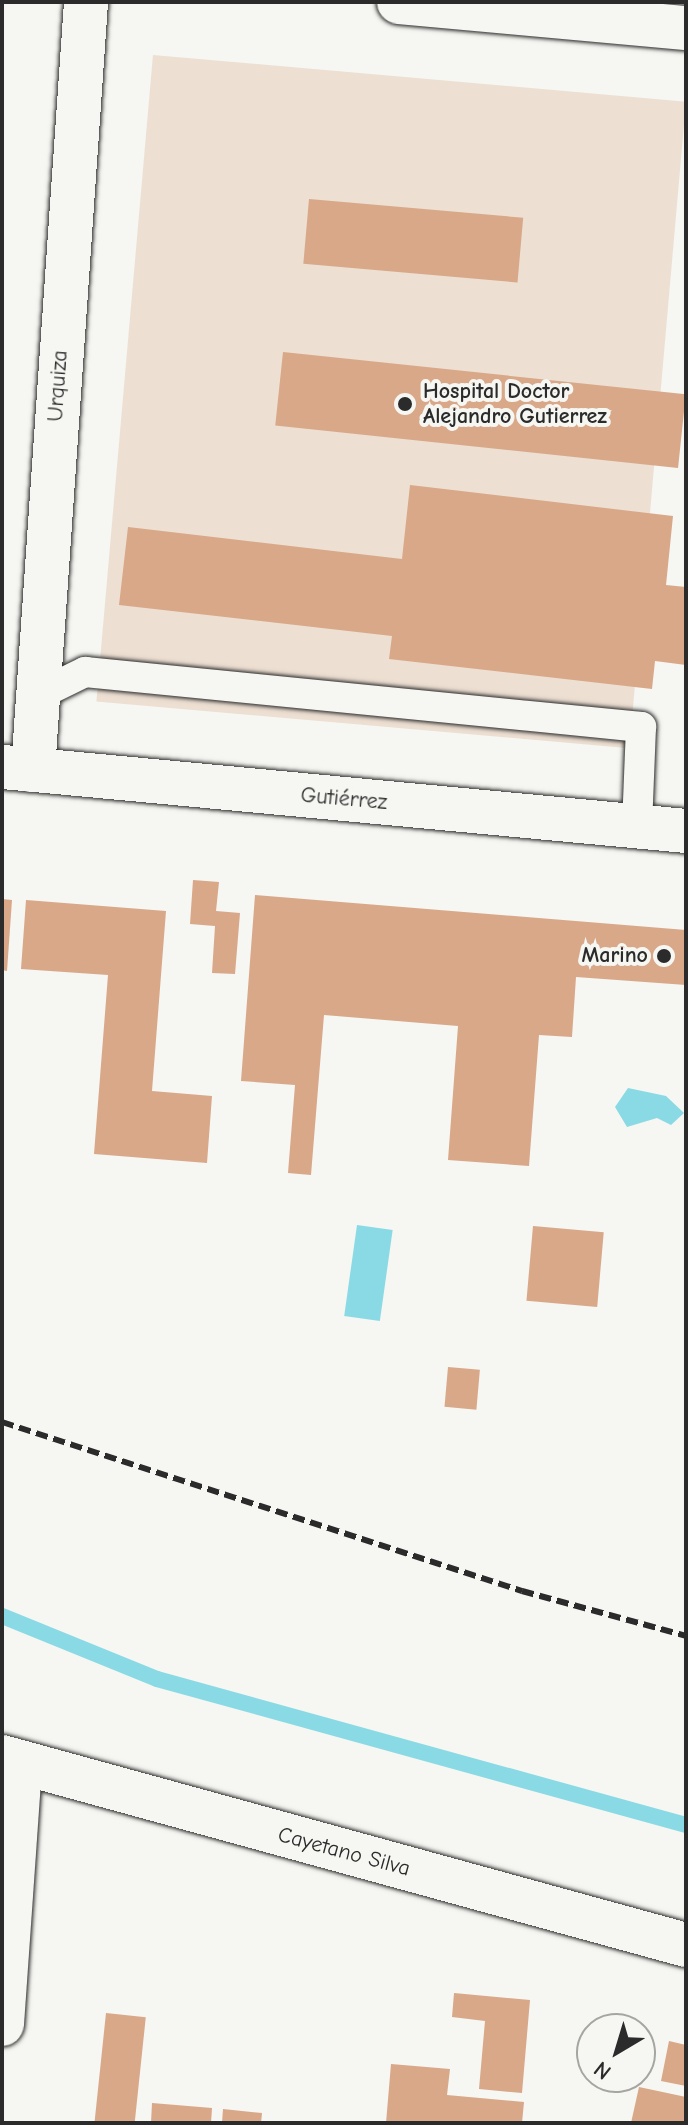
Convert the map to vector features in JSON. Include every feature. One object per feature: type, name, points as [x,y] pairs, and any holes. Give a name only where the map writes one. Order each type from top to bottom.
[{"type":"street","name":"Urquiza","points":[[17,768],[36,696],[86,2]]},
{"type":"street","points":[[399,2],[686,28]]},
{"type":"street","name":"Gutiérrez","points":[[17,768],[686,831]]},
{"type":"street","points":[[2,2024],[11,1760]]},
{"type":"street","name":"Cayetano Silva","points":[[11,1760],[686,1945]]},
{"type":"lane","points":[[36,696],[85,672],[641,727],[637,826]]},
{"type":"shaded area","name":"Hospital Doctor Alejandro Gutierrez","points":[[153,55],[686,102],[629,748],[96,702]]},
{"type":"water","points":[[628,1088],[666,1096],[684,1113],[671,1125],[657,1118],[627,1127],[615,1107]]},
{"type":"water","points":[[357,1225],[393,1230],[380,1321],[344,1316]]},
{"type":"building","points":[[309,199],[523,218],[518,282],[303,264]]},
{"type":"building","points":[[283,352],[686,394],[678,468],[275,426]]},
{"type":"building","points":[[410,485],[673,516],[666,585],[686,587],[686,665],[655,661],[652,689],[389,659],[392,636],[119,605],[128,527],[402,559]]},
{"type":"building","points":[[193,880],[219,882],[216,911],[240,913],[235,974],[212,973],[215,926],[190,924]]},
{"type":"building","points":[[255,895],[686,930],[686,985],[576,977],[572,1037],[539,1035],[529,1166],[448,1160],[458,1026],[324,1015],[311,1175],[288,1173],[295,1085],[241,1081]]},
{"type":"building","points":[[2,899],[12,900],[7,971],[2,970]]},
{"type":"building","points":[[26,900],[166,911],[152,1091],[212,1096],[207,1163],[94,1154],[108,975],[21,969]]},
{"type":"building","points":[[533,1226],[604,1232],[597,1307],[526,1301]]},
{"type":"building","points":[[448,1367],[480,1370],[476,1410],[445,1407]]},
{"type":"building","points":[[454,1993],[530,2000],[522,2093],[479,2089],[485,2021],[452,2017]]},
{"type":"building","points":[[106,2013],[146,2017],[135,2123],[95,2122]]},
{"type":"building","points":[[669,2041],[686,2045],[686,2086],[661,2081]]},
{"type":"building","points":[[391,2064],[450,2069],[447,2095],[524,2102],[522,2123],[386,2123]]},
{"type":"building","points":[[656,2091],[686,2097],[686,2123],[631,2123],[638,2093]]},
{"type":"building","points":[[152,2103],[212,2108],[211,2123],[151,2123]]},
{"type":"building","points":[[223,2109],[262,2113],[261,2123],[222,2123]]},
{"type":"waterway","points":[[2,1616],[157,1679],[686,1825]]},
{"type":"railway","points":[[2,1422],[522,1591],[686,1636]]},
{"type":"place","name":"Hospital Doctor Alejandro Gutierrez","points":[[405,404]]},
{"type":"place","name":"Marino","points":[[664,956]]}]
